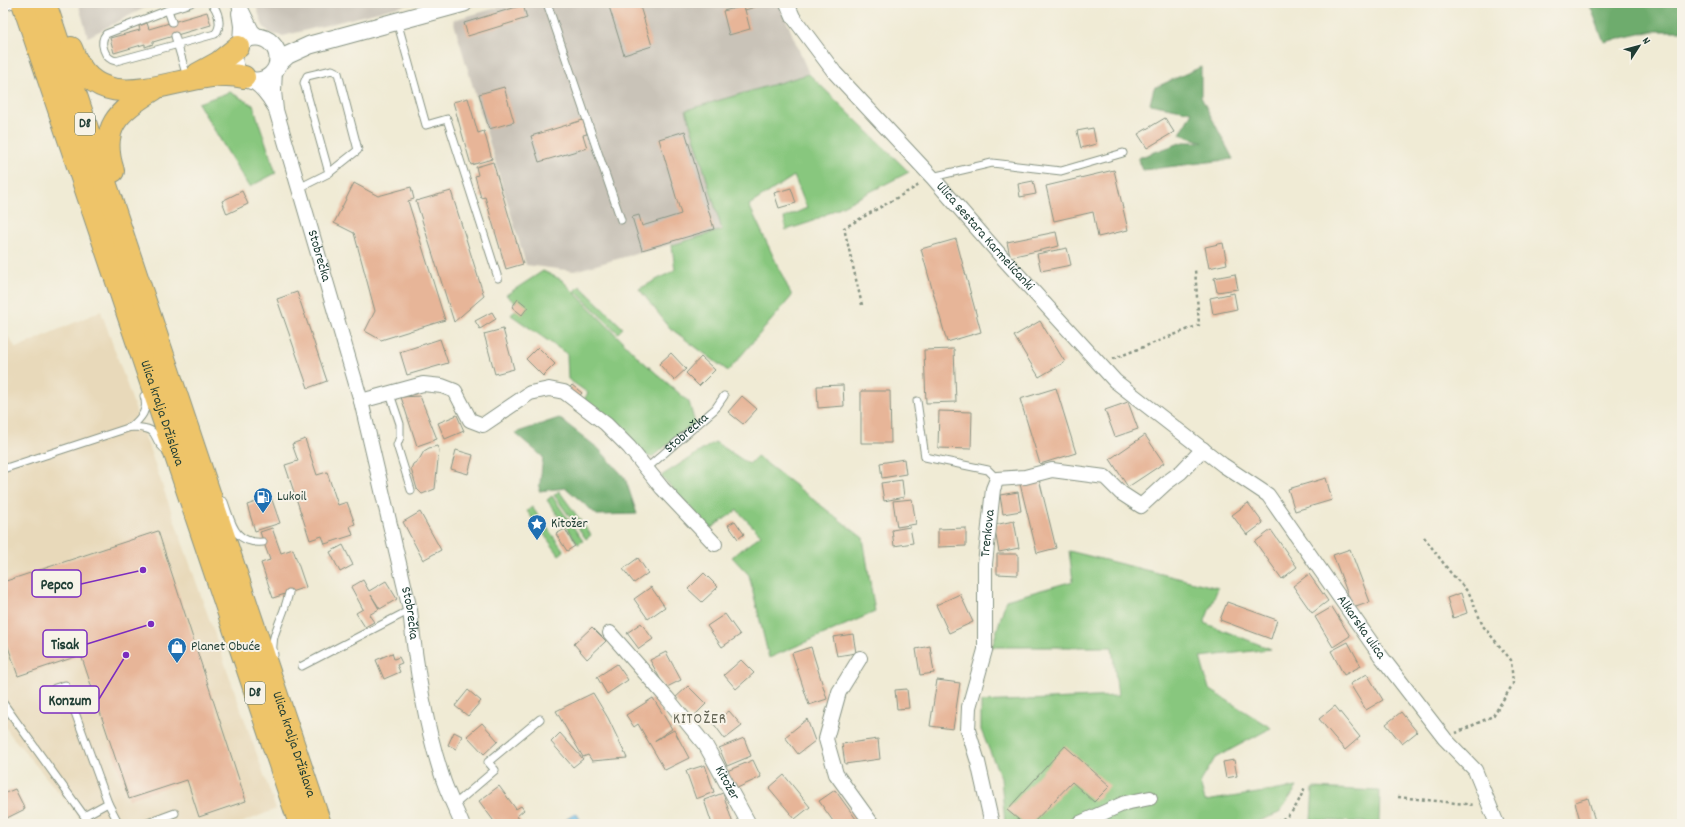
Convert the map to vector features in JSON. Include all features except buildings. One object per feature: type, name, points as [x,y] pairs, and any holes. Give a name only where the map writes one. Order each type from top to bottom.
[{"type":"highway","name":"Ulica kralja Držislava","points":[[23,3],[140,360],[176,458],[294,818]]},
{"type":"highway","name":"Ulica kralja Držislava","points":[[47,11],[210,495],[282,693],[320,824]]},
{"type":"highway","points":[[47,11],[66,35],[74,57],[84,74],[100,85],[116,90],[156,88],[187,79],[224,75],[234,75],[247,79]]},
{"type":"highway","points":[[187,79],[218,63],[239,45]]},
{"type":"highway","points":[[121,230],[127,213],[108,155],[109,137],[115,123],[123,111],[133,102],[156,88]]},
{"type":"street","points":[[237,3],[252,31],[264,39],[276,51],[278,58],[276,67]]},
{"type":"street","points":[[237,3],[241,26],[239,45],[234,60],[236,67],[247,79],[257,81],[270,75],[288,55],[310,44],[464,3]]},
{"type":"street","name":"Ulica sestara Karmelićanki","points":[[787,3],[793,17],[835,73],[932,177],[1114,381],[1203,450]]},
{"type":"street","points":[[239,45],[253,37],[286,45],[310,44]]},
{"type":"street","name":"Stobrečka","points":[[276,67],[274,91],[276,110],[361,401],[410,610],[426,718],[444,782],[462,824]]},
{"type":"street","name":"Stobrečka","points":[[247,79],[258,84],[276,110]]},
{"type":"street","points":[[361,401],[423,384],[442,386],[455,391],[470,420],[483,424],[530,393],[549,389],[564,392],[606,424],[629,447],[646,469],[715,544]]},
{"type":"street","points":[[997,479],[1025,477],[1052,470],[1105,477],[1121,493],[1141,506],[1166,483],[1182,472],[1203,450]]},
{"type":"street","name":"Alkarska ulica","points":[[1203,450],[1268,495],[1380,655],[1445,738],[1475,770],[1497,824]]},
{"type":"street","name":"Trenkova","points":[[992,824],[978,762],[968,730],[969,707],[985,650],[986,564],[993,489],[997,479]]},
{"type":"street","name":"Kitožer","points":[[610,633],[667,698],[706,746],[749,824]]},
{"type":"street","points":[[860,658],[839,692],[826,738],[836,774],[872,824]]},
{"type":"street","points":[[1078,824],[1125,803],[1150,798]]},
{"type":"lane","points":[[3,8],[14,3]]},
{"type":"lane","points":[[191,3],[168,10],[106,34],[103,37],[102,42],[106,55],[110,60],[116,61],[215,34],[219,31],[220,25],[214,6],[211,3]]},
{"type":"lane","points":[[547,3],[621,220]]},
{"type":"lane","points":[[168,10],[172,22]]},
{"type":"lane","points":[[397,21],[426,125],[447,119],[498,278]]},
{"type":"lane","points":[[175,36],[187,79]]},
{"type":"lane","points":[[299,188],[329,174],[358,150],[338,73],[332,70],[307,76],[304,83],[329,174]]},
{"type":"lane","points":[[932,177],[992,163],[1061,171],[1123,153]]},
{"type":"lane","points":[[131,428],[144,413],[146,402],[142,390]]},
{"type":"lane","points":[[390,394],[400,424],[400,437],[397,445],[411,490]]},
{"type":"lane","name":"Stobrečka","points":[[646,469],[715,409],[724,396]]},
{"type":"lane","points":[[916,401],[925,458],[988,470],[997,479]]},
{"type":"lane","points":[[3,469],[131,428],[146,428],[155,433],[162,448],[176,458]]},
{"type":"lane","points":[[210,495],[224,502],[234,530],[241,538],[251,543],[262,542]]},
{"type":"lane","points":[[277,664],[272,649],[274,633],[289,593]]},
{"type":"lane","points":[[302,666],[410,610]]},
{"type":"lane","points":[[55,688],[65,685],[108,803],[119,824]]},
{"type":"lane","points":[[3,702],[86,815],[90,824]]},
{"type":"lane","points":[[454,805],[495,770],[488,762],[540,719]]},
{"type":"lane","points":[[86,815],[108,803]]},
{"type":"lane","points":[[146,824],[174,813]]},
{"type":"path","points":[[862,305],[844,228],[932,177]]},
{"type":"path","points":[[1100,365],[1200,325],[1195,269]]},
{"type":"path","points":[[1424,537],[1450,572],[1469,593],[1483,626],[1511,660],[1514,684],[1493,716],[1445,738]]},
{"type":"path","points":[[1271,824],[1283,820],[1296,809],[1305,787]]},
{"type":"path","points":[[1398,797],[1490,806]]},
{"type":"shaded area","points":[[78,3],[154,3],[88,37]]},
{"type":"shaded area","points":[[255,3],[414,3],[283,36],[271,34],[263,26]]},
{"type":"shaded area","points":[[515,3],[779,3],[809,74],[686,110],[722,230],[574,271],[526,265],[453,20]]},
{"type":"shaded area","points":[[101,311],[276,809],[239,824],[85,824],[10,734],[3,723],[3,329],[16,348]]},
{"type":"green space","points":[[1589,3],[1682,3],[1682,31],[1653,31],[1604,42]]},
{"type":"green space","points":[[1201,67],[1201,97],[1233,159],[1143,170],[1138,158],[1183,142],[1203,142],[1180,134],[1192,112],[1150,104],[1154,88]]},
{"type":"green space","points":[[809,74],[909,172],[811,222],[786,230],[784,218],[807,208],[794,176],[749,205],[792,296],[728,371],[670,328],[639,289],[675,270],[672,245],[722,230],[686,110]]},
{"type":"green space","points":[[230,92],[253,105],[276,173],[249,187],[198,103]]},
{"type":"green space","points":[[543,271],[562,280],[640,359],[689,402],[695,423],[652,457],[642,455],[582,403],[588,393],[568,379],[567,354],[511,315],[519,306],[506,295]]},
{"type":"green space","points":[[580,286],[623,328],[618,333],[575,291]]},
{"type":"green space","points":[[559,418],[599,449],[625,478],[637,514],[597,515],[566,488],[539,491],[543,457],[515,433]]},
{"type":"green space","points":[[715,442],[749,464],[757,456],[863,538],[875,612],[769,658],[749,575],[732,557],[761,535],[737,510],[710,529],[661,476]]},
{"type":"green space","points":[[559,491],[591,535],[586,539],[554,495]]},
{"type":"green space","points":[[552,496],[583,541],[578,544],[547,500]]},
{"type":"green space","points":[[532,507],[564,551],[559,555],[527,511]]},
{"type":"green space","points":[[1069,551],[1218,588],[1204,623],[1271,649],[1200,657],[1209,689],[1271,728],[1215,758],[1200,783],[1205,801],[1297,787],[1279,813],[1252,824],[1005,824],[1001,778],[981,730],[981,702],[1118,696],[1112,647],[992,647],[1006,600],[1073,581]]},
{"type":"green space","points":[[1313,788],[1380,791],[1379,823],[1311,820]]},
{"type":"water","points":[[576,813],[580,819],[575,824],[566,824],[564,821]]},
{"type":"place","name":"Lukoil","points":[[263,514]]},
{"type":"place","name":"Kitožer","points":[[537,541]]},
{"type":"place","name":"Pepco","points":[[143,570]]},
{"type":"place","name":"Tisak","points":[[151,624]]},
{"type":"place","name":"Konzum","points":[[126,655]]},
{"type":"place","name":"Planet Obuće","points":[[177,664]]},
{"type":"district","name":"KITOŽER","points":[[700,720]]}]
